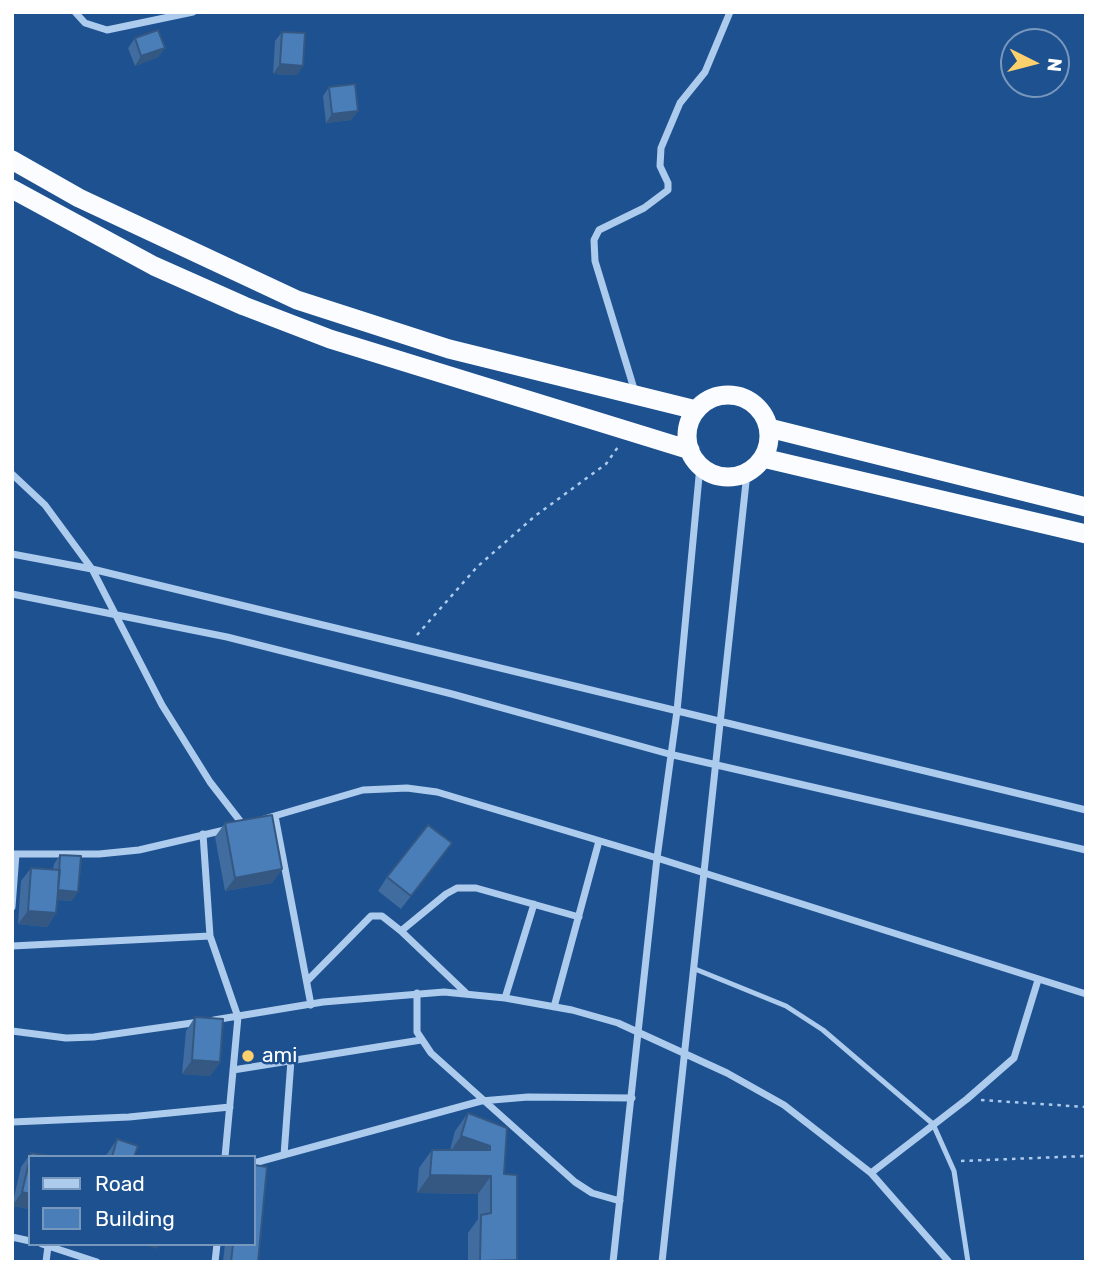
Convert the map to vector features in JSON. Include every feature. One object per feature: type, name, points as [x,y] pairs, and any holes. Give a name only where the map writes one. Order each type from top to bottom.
[{"type":"highway","points":[[13,160],[91,204],[297,300],[449,349],[696,410]]},
{"type":"highway","points":[[12,189],[154,266],[256,311],[330,340],[626,432],[695,458],[722,477],[747,473],[764,458],[768,448],[769,428],[759,408],[739,396],[716,396],[696,410],[687,436],[695,458]]},
{"type":"highway","points":[[769,428],[1086,507]]},
{"type":"highway","points":[[764,458],[1086,534]]},
{"type":"street","points":[[75,12],[85,23],[107,30],[193,12]]},
{"type":"street","points":[[636,396],[595,261],[594,240],[599,230],[644,208],[668,190],[669,184],[660,166],[661,148],[680,103],[705,72],[730,12]]},
{"type":"street","points":[[613,1262],[669,754],[677,711],[695,458]]},
{"type":"street","points":[[662,1262],[747,473]]},
{"type":"street","points":[[12,474],[46,505],[92,569],[113,613],[192,756],[244,826]]},
{"type":"street","points":[[12,554],[92,569],[1086,810]]},
{"type":"street","points":[[12,594],[300,654],[669,754],[1086,850]]},
{"type":"street","points":[[12,907],[14,854],[99,854],[139,849],[244,826],[363,790],[407,788],[461,798],[1086,994]]},
{"type":"street","points":[[275,816],[311,1005]]},
{"type":"street","points":[[203,834],[210,936],[238,1017],[225,1155]]},
{"type":"street","points":[[554,1007],[599,841]]},
{"type":"street","points":[[401,931],[457,888],[476,888],[579,917]]},
{"type":"street","points":[[505,998],[534,904]]},
{"type":"street","points":[[307,981],[372,916],[382,916],[467,993]]},
{"type":"street","points":[[12,946],[210,936]]},
{"type":"street","points":[[871,1173],[967,1100],[1014,1058],[1038,980]]},
{"type":"street","points":[[417,993],[417,1032],[421,1040],[481,1101],[585,1190],[620,1201]]},
{"type":"street","points":[[12,1031],[66,1038],[94,1037],[311,1005],[417,993],[467,993],[597,1016],[685,1052],[784,1105],[871,1173],[949,1262]]},
{"type":"street","points":[[233,1070],[421,1040]]},
{"type":"street","points":[[284,1155],[291,1060]]},
{"type":"street","points":[[256,1162],[481,1101],[528,1097],[632,1098]]},
{"type":"street","points":[[12,1122],[129,1117],[230,1107]]},
{"type":"street","points":[[48,1246],[97,1262]]},
{"type":"lane","points":[[695,969],[786,1006],[823,1030],[933,1124],[951,1163],[963,1216],[968,1262]]},
{"type":"path","points":[[408,646],[477,568],[508,539],[606,464],[626,432]]},
{"type":"path","points":[[967,1100],[1086,1107]]},
{"type":"path","points":[[951,1163],[1086,1156]]},
{"type":"building","points":[[158,30],[165,48],[141,56],[135,38]]},
{"type":"building","points":[[282,32],[305,33],[303,66],[280,64]]},
{"type":"building","points":[[355,84],[358,111],[332,114],[329,87]]},
{"type":"building","points":[[272,815],[282,869],[235,878],[225,823]]},
{"type":"building","points":[[428,825],[452,843],[411,896],[387,877]]},
{"type":"building","points":[[60,855],[81,856],[78,892],[58,890]]},
{"type":"building","points":[[31,868],[60,870],[56,913],[28,911]]},
{"type":"building","points":[[195,1017],[223,1019],[220,1062],[192,1060]]},
{"type":"building","points":[[468,1113],[507,1128],[504,1174],[517,1175],[517,1260],[480,1261],[481,1215],[491,1213],[491,1176],[430,1175],[432,1150],[490,1150],[490,1146],[461,1136]]},
{"type":"building","points":[[117,1139],[138,1146],[135,1155],[113,1155]]},
{"type":"building","points":[[256,1165],[267,1167],[258,1262],[231,1262],[233,1246],[256,1246]]},
{"type":"building","points":[[28,1166],[28,1194],[22,1192]]},
{"type":"place","name":"ami","points":[[248,1056]]}]
